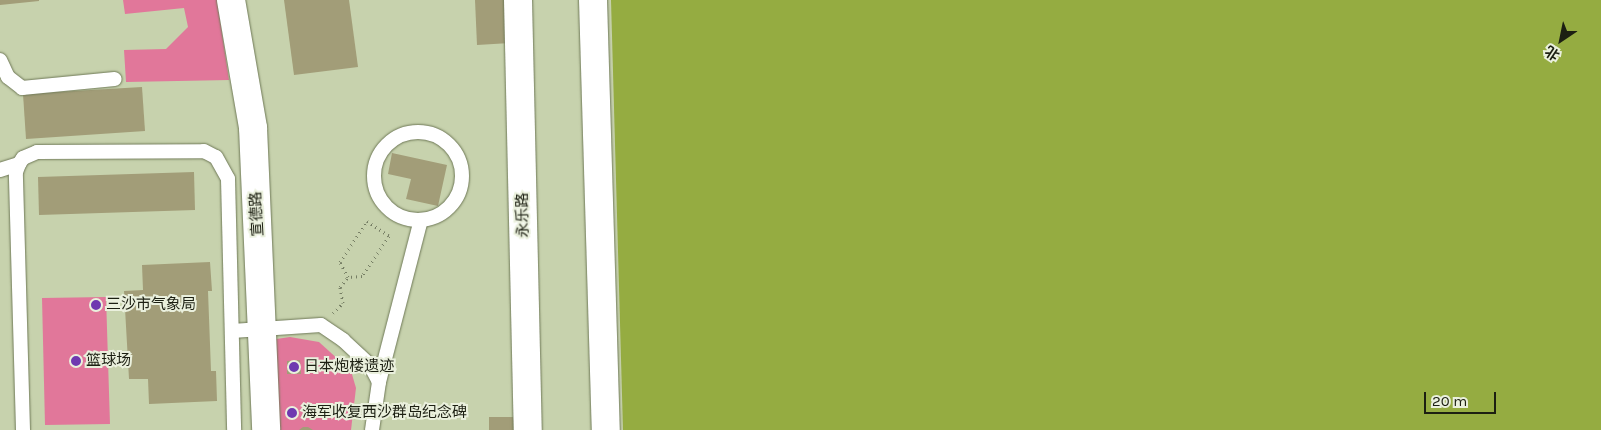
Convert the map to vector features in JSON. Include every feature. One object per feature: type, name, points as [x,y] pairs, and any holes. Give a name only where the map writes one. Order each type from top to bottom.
[{"type":"street","name":"宣德路","points":[[231,0],[253,128],[266,430]]},
{"type":"street","name":"永乐路","points":[[518,0],[528,430]]},
{"type":"street","points":[[593,0],[606,430]]},
{"type":"lane","points":[[0,60],[8,77],[22,88],[116,79]]},
{"type":"lane","points":[[415,131],[429,133],[452,148],[462,173],[455,200],[434,217],[421,220],[394,214],[376,192],[373,179],[380,152],[389,141],[415,131]]},
{"type":"lane","points":[[23,430],[16,172],[19,164],[23,158],[38,152],[204,151],[216,157],[228,179],[234,430]]},
{"type":"lane","points":[[0,170],[19,164]]},
{"type":"lane","points":[[372,430],[379,382],[421,220]]},
{"type":"lane","points":[[232,331],[262,327],[320,325],[343,340],[370,365],[379,382]]},
{"type":"path","points":[[320,325],[343,303],[340,287],[348,277],[362,276],[389,236],[367,221],[340,262],[348,277]]},
{"type":"shaded area","points":[[123,0],[217,0],[229,80],[126,82],[124,50],[166,49],[188,27],[184,8],[125,14]]},
{"type":"shaded area","points":[[611,0],[1601,0],[1601,430],[623,430]]},
{"type":"shaded area","name":"篮球场","points":[[106,297],[110,424],[45,425],[42,298]]},
{"type":"shaded area","points":[[290,337],[319,342],[351,371],[356,388],[351,430],[266,430],[263,341]]},
{"type":"building","points":[[0,0],[39,0],[39,1],[0,5]]},
{"type":"building","points":[[284,0],[349,0],[358,67],[294,75]]},
{"type":"building","points":[[475,0],[510,0],[512,43],[477,45]]},
{"type":"building","points":[[142,87],[145,131],[26,139],[23,94]]},
{"type":"building","points":[[392,153],[447,165],[438,206],[406,199],[411,179],[388,174]]},
{"type":"building","points":[[194,172],[195,210],[39,215],[38,177]]},
{"type":"building","name":"三沙市气象局","points":[[210,262],[212,291],[208,291],[211,371],[216,371],[217,401],[149,404],[148,379],[129,379],[124,291],[143,290],[142,265]]},
{"type":"building","name":"日本炮楼遗迹","points":[[300,360],[301,374],[287,374],[287,361]]},
{"type":"building","points":[[489,417],[518,417],[518,430],[489,430]]},
{"type":"building","points":[[303,427],[308,427],[313,430],[299,430]]},
{"type":"place","name":"三沙市气象局","points":[[96,305]]},
{"type":"place","name":"篮球场","points":[[76,361]]},
{"type":"place","name":"日本炮楼遗迹","points":[[294,367]]},
{"type":"place","name":"海军收复西沙群岛纪念碑","points":[[292,413]]}]
